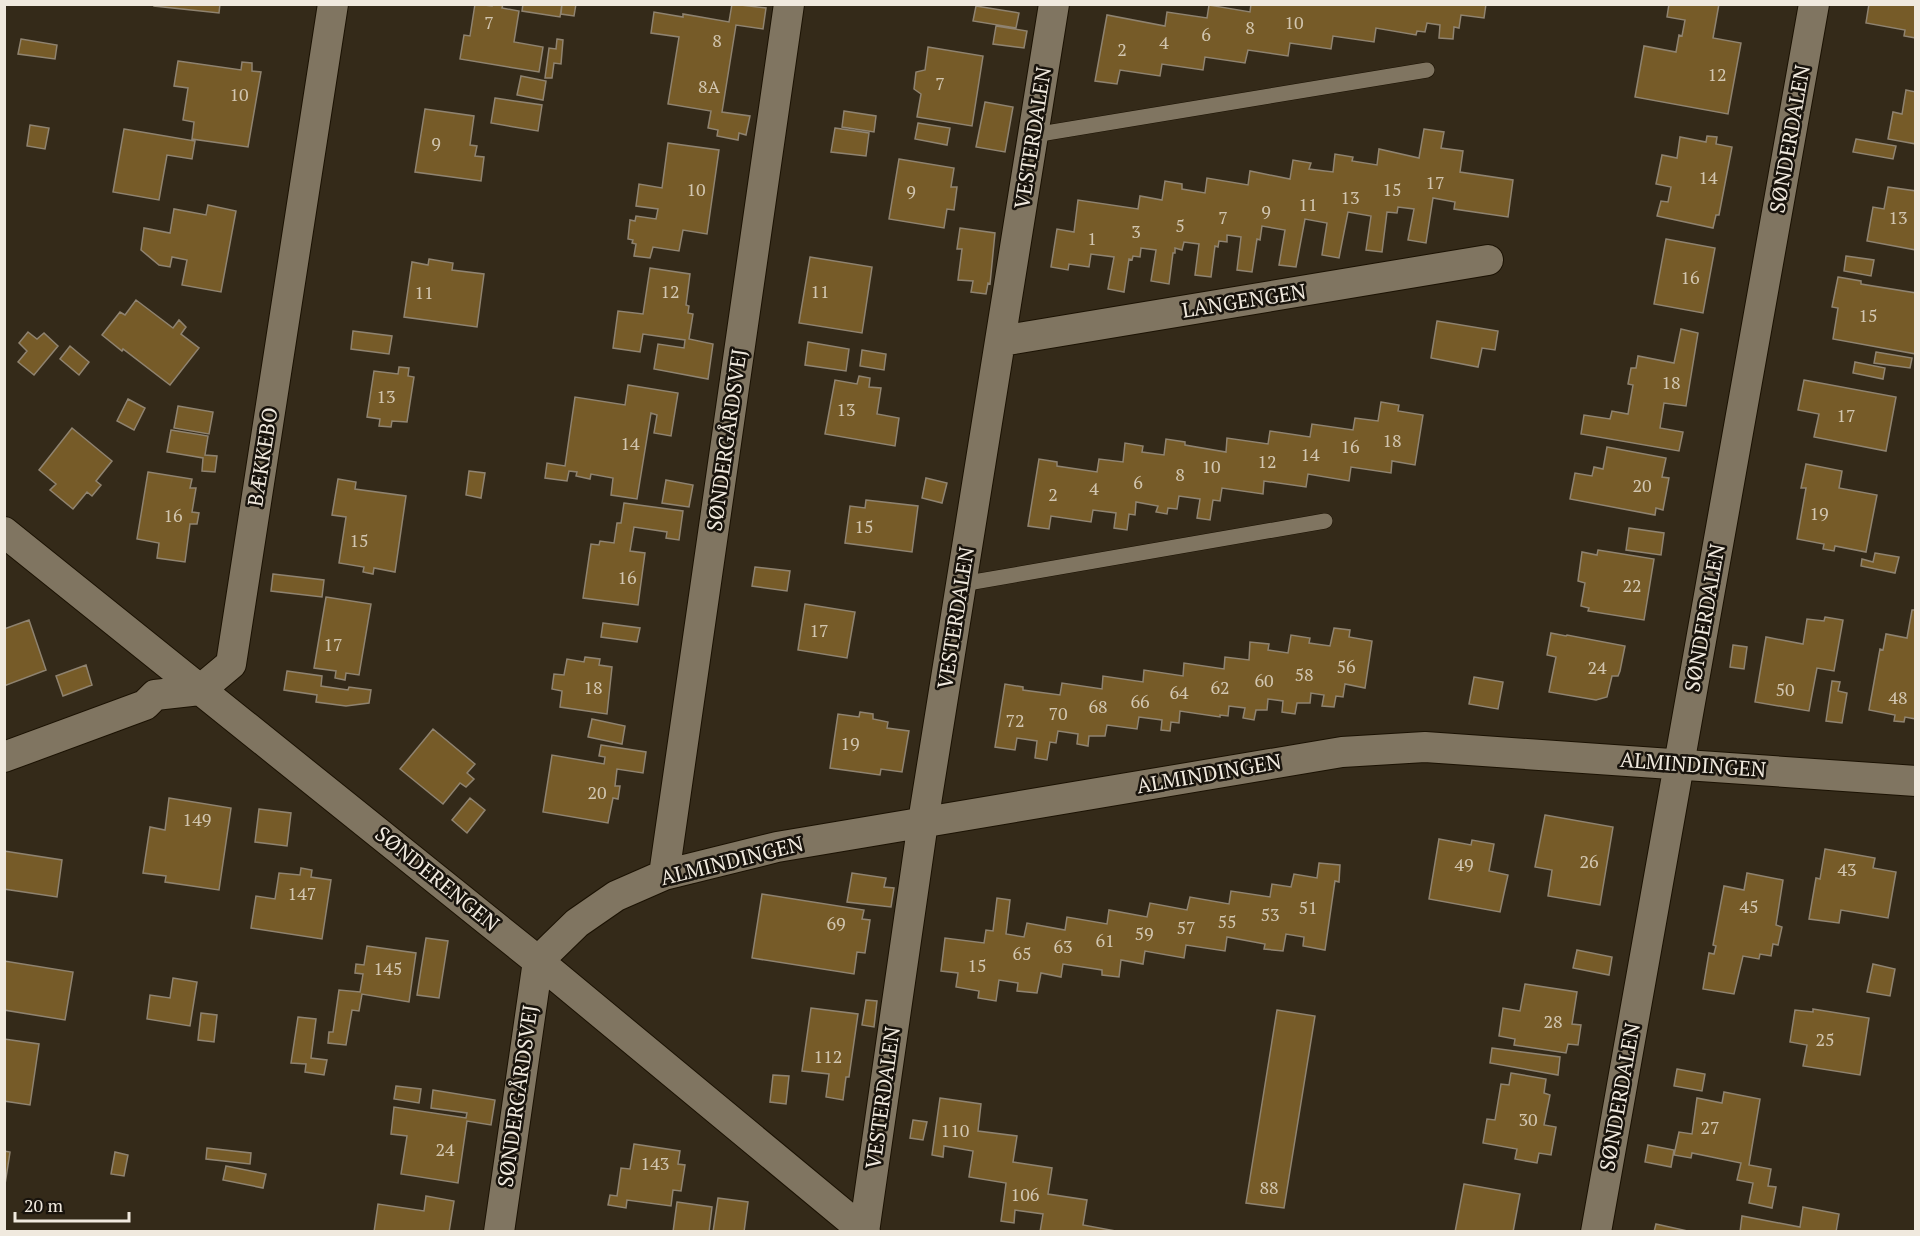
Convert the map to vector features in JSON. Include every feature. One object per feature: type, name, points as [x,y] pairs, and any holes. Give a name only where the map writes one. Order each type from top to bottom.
[{"type":"street","name":"BÆKKEBO","points":[[200,690],[231,664],[333,4]]},
{"type":"street","name":"SØNDERGÅRDSVEJ","points":[[664,875],[789,4]]},
{"type":"street","name":"VESTERDALEN","points":[[864,1231],[923,822],[1054,4]]},
{"type":"street","name":"SØNDERDALEN","points":[[1596,1232],[1814,4]]},
{"type":"street","name":"LANGENGEN","points":[[1001,341],[1488,260]]},
{"type":"street","name":"SØNDERENGEN","points":[[4,532],[538,961],[864,1231]]},
{"type":"street","points":[[4,757],[145,705],[155,695],[200,690]]},
{"type":"street","name":"ALMINDINGEN","points":[[538,961],[577,923],[616,896],[664,875],[777,847],[1342,752],[1425,747],[1916,781]]},
{"type":"street","name":"SØNDERGÅRDSVEJ","points":[[498,1232],[538,961]]},
{"type":"lane","points":[[1034,135],[1427,70]]},
{"type":"lane","points":[[962,584],[1325,520]]},
{"type":"building","points":[[154,4],[220,4],[219,13],[154,6]]},
{"type":"building","points":[[475,4],[492,6],[492,4],[503,4],[502,8],[519,11],[514,42],[543,47],[539,72],[460,59],[464,35],[470,36]]},
{"type":"building","points":[[523,4],[562,4],[560,17],[522,11]]},
{"type":"building","points":[[562,4],[576,4],[574,16],[561,14]]},
{"type":"building","points":[[732,4],[766,8],[763,29],[736,25],[722,112],[750,116],[746,135],[739,133],[738,140],[717,136],[718,130],[708,128],[711,111],[668,104],[679,37],[651,33],[654,12],[683,17],[683,14],[729,22]]},
{"type":"building","points":[[1251,4],[1486,4],[1484,18],[1461,15],[1459,28],[1454,27],[1453,39],[1439,38],[1440,25],[1427,23],[1425,32],[1417,31],[1416,35],[1376,28],[1374,42],[1333,36],[1331,49],[1290,43],[1288,56],[1248,50],[1245,63],[1205,57],[1203,70],[1162,64],[1160,76],[1120,70],[1117,84],[1095,81],[1107,15],[1165,26],[1167,12],[1207,18],[1209,5],[1250,12]]},
{"type":"building","points":[[1669,4],[1719,4],[1713,38],[1741,43],[1728,114],[1635,97],[1644,46],[1676,52],[1679,35],[1682,36],[1685,20],[1667,17]]},
{"type":"building","points":[[1869,4],[1916,4],[1916,38],[1904,36],[1905,30],[1866,23]]},
{"type":"building","points":[[976,6],[1019,13],[1016,28],[973,21]]},
{"type":"building","points":[[996,26],[1027,31],[1024,48],[993,44]]},
{"type":"building","points":[[21,39],[57,45],[55,59],[18,54]]},
{"type":"building","points":[[557,39],[563,40],[561,64],[554,63],[552,78],[545,78],[549,48],[556,49]]},
{"type":"building","points":[[928,47],[983,56],[972,126],[917,117],[921,94],[914,89],[916,72],[925,70]]},
{"type":"building","points":[[178,61],[241,70],[242,62],[252,63],[252,71],[261,72],[248,147],[192,139],[194,122],[183,120],[188,88],[174,86]]},
{"type":"building","points":[[521,76],[546,81],[543,100],[517,95]]},
{"type":"building","points":[[1906,90],[1916,92],[1916,144],[1888,139],[1893,112],[1902,114]]},
{"type":"building","points":[[495,98],[542,105],[538,131],[491,123]]},
{"type":"building","points":[[985,102],[1013,107],[1005,152],[976,147]]},
{"type":"building","points":[[425,109],[474,116],[470,145],[477,146],[475,156],[484,157],[481,181],[415,172]]},
{"type":"building","points":[[844,111],[876,116],[874,132],[842,127]]},
{"type":"building","points":[[918,123],[950,128],[947,145],[915,139]]},
{"type":"building","points":[[30,125],[49,128],[45,149],[27,146]]},
{"type":"building","points":[[835,128],[869,133],[866,156],[831,152]]},
{"type":"building","points":[[124,129],[195,141],[192,159],[167,155],[159,200],[113,192]]},
{"type":"building","points":[[1424,129],[1444,132],[1441,148],[1463,151],[1460,172],[1513,180],[1508,217],[1454,209],[1455,202],[1433,198],[1426,243],[1408,240],[1414,209],[1398,207],[1397,213],[1387,212],[1382,252],[1366,250],[1371,216],[1348,212],[1339,258],[1322,255],[1327,223],[1305,219],[1296,267],[1279,265],[1285,230],[1262,226],[1260,240],[1257,239],[1252,272],[1237,270],[1241,237],[1227,235],[1227,242],[1219,241],[1218,247],[1215,246],[1211,277],[1195,275],[1199,244],[1184,242],[1182,250],[1175,248],[1169,284],[1151,281],[1156,250],[1141,248],[1140,257],[1133,256],[1132,260],[1129,259],[1124,292],[1108,289],[1114,257],[1091,254],[1089,267],[1069,264],[1068,270],[1051,267],[1057,229],[1074,232],[1078,200],[1138,209],[1140,196],[1162,200],[1165,181],[1182,184],[1182,189],[1205,193],[1207,178],[1248,185],[1250,171],[1290,179],[1293,160],[1311,163],[1309,169],[1333,172],[1335,154],[1353,157],[1352,161],[1377,165],[1379,149],[1419,158]]},
{"type":"building","points":[[1707,136],[1717,137],[1716,144],[1732,147],[1719,215],[1716,215],[1713,228],[1657,216],[1661,201],[1668,202],[1671,187],[1656,184],[1662,155],[1677,158],[1680,137],[1706,142]]},
{"type":"building","points":[[1856,139],[1896,146],[1893,159],[1853,152]]},
{"type":"building","points":[[668,143],[719,150],[707,234],[683,230],[679,251],[653,247],[650,258],[634,256],[636,244],[632,243],[633,240],[628,239],[630,220],[635,221],[636,216],[656,219],[658,209],[636,206],[639,184],[662,188]]},
{"type":"building","points":[[899,159],[954,168],[951,187],[957,187],[954,210],[947,209],[944,228],[889,219]]},
{"type":"building","points":[[1888,187],[1916,191],[1916,250],[1867,241],[1873,207],[1884,209]]},
{"type":"building","points":[[208,205],[236,211],[221,292],[182,285],[187,260],[172,257],[170,267],[159,265],[141,250],[144,228],[170,233],[174,209],[206,215]]},
{"type":"building","points":[[960,228],[995,233],[990,284],[988,283],[986,294],[971,292],[973,281],[958,280],[962,249],[957,249]]},
{"type":"building","points":[[1666,239],[1715,248],[1703,313],[1654,304]]},
{"type":"building","points":[[1846,256],[1874,260],[1871,276],[1844,271]]},
{"type":"building","points":[[810,257],[872,267],[862,333],[799,323]]},
{"type":"building","points":[[429,259],[453,263],[452,270],[484,274],[477,327],[404,317],[412,262],[428,265]]},
{"type":"building","points":[[650,268],[690,274],[686,305],[689,306],[688,313],[693,314],[689,339],[713,344],[708,379],[654,369],[658,344],[684,348],[685,340],[643,334],[640,352],[613,348],[618,311],[643,314]]},
{"type":"building","points":[[1838,277],[1861,281],[1861,284],[1916,293],[1916,354],[1833,339],[1838,308],[1832,307]]},
{"type":"building","points":[[136,300],[173,328],[179,320],[186,327],[181,334],[199,348],[170,385],[102,335],[120,312],[125,315]]},
{"type":"building","points":[[1437,321],[1498,331],[1495,350],[1482,348],[1478,367],[1431,358]]},
{"type":"building","points":[[1681,329],[1698,333],[1686,406],[1664,403],[1660,428],[1683,432],[1679,451],[1581,434],[1584,415],[1610,419],[1612,411],[1628,414],[1633,385],[1628,384],[1631,368],[1636,368],[1638,356],[1674,363]]},
{"type":"building","points":[[353,331],[392,336],[389,354],[351,349]]},
{"type":"building","points":[[28,332],[37,339],[44,333],[58,346],[34,375],[18,362],[27,351],[19,343]]},
{"type":"building","points":[[808,342],[849,349],[846,371],[805,365]]},
{"type":"building","points":[[70,346],[89,362],[79,375],[60,359]]},
{"type":"building","points":[[862,350],[886,354],[884,370],[860,366]]},
{"type":"building","points":[[1876,352],[1912,358],[1910,368],[1874,363]]},
{"type":"building","points":[[1855,362],[1885,368],[1883,379],[1853,373]]},
{"type":"building","points":[[399,367],[409,368],[408,376],[414,377],[407,422],[392,421],[391,427],[379,426],[380,419],[367,417],[374,371],[398,374]]},
{"type":"building","points":[[859,376],[870,378],[869,387],[881,388],[877,414],[899,418],[895,446],[825,434],[835,380],[857,384]]},
{"type":"building","points":[[1804,380],[1896,397],[1886,451],[1814,437],[1819,414],[1798,410]]},
{"type":"building","points":[[628,385],[678,393],[671,436],[654,433],[657,415],[651,413],[637,499],[611,495],[613,478],[591,474],[590,479],[576,476],[577,472],[569,471],[567,481],[545,478],[547,463],[565,466],[575,397],[625,405]]},
{"type":"building","points":[[128,399],[145,408],[134,430],[117,421]]},
{"type":"building","points":[[1381,402],[1399,405],[1398,411],[1423,415],[1415,465],[1392,461],[1391,473],[1351,467],[1349,481],[1308,474],[1306,487],[1264,481],[1263,494],[1222,488],[1220,501],[1213,500],[1210,520],[1197,518],[1200,499],[1179,496],[1177,509],[1168,508],[1167,514],[1156,512],[1158,506],[1136,502],[1135,515],[1129,514],[1127,530],[1114,528],[1116,513],[1093,510],[1091,522],[1051,516],[1049,529],[1028,526],[1039,459],[1057,462],[1057,466],[1097,472],[1099,459],[1123,462],[1125,443],[1143,446],[1142,452],[1164,455],[1166,439],[1185,442],[1185,445],[1226,452],[1227,438],[1268,444],[1270,431],[1310,437],[1312,424],[1353,430],[1355,418],[1378,421]]},
{"type":"building","points":[[178,406],[213,412],[209,434],[174,428]]},
{"type":"building","points":[[72,428],[112,461],[96,481],[101,485],[92,496],[87,492],[73,509],[50,490],[56,484],[39,470]]},
{"type":"building","points":[[171,430],[208,436],[205,455],[217,456],[215,472],[202,471],[203,458],[167,452]]},
{"type":"building","points":[[1607,447],[1666,458],[1662,477],[1669,478],[1663,510],[1656,508],[1655,515],[1570,499],[1575,473],[1592,476],[1594,467],[1603,469]]},
{"type":"building","points":[[1806,464],[1842,471],[1839,488],[1877,495],[1866,552],[1835,546],[1834,551],[1823,549],[1824,544],[1797,539],[1806,488],[1801,488]]},
{"type":"building","points":[[469,471],[485,473],[481,498],[466,495]]},
{"type":"building","points":[[148,472],[192,479],[190,488],[196,488],[192,512],[199,513],[197,524],[190,524],[185,562],[157,558],[159,543],[137,539]]},
{"type":"building","points":[[926,478],[947,483],[942,503],[922,498]]},
{"type":"building","points":[[338,479],[356,482],[355,489],[406,496],[395,572],[374,568],[373,574],[363,572],[364,567],[339,563],[346,517],[332,515]]},
{"type":"building","points":[[666,480],[693,485],[689,507],[662,503]]},
{"type":"building","points":[[866,500],[918,506],[912,552],[845,543],[850,506],[865,508]]},
{"type":"building","points":[[624,503],[683,511],[679,540],[666,538],[667,532],[634,527],[630,551],[645,553],[638,605],[583,598],[591,544],[599,545],[600,541],[614,543],[617,523],[621,523]]},
{"type":"building","points":[[1629,528],[1664,533],[1661,555],[1626,550]]},
{"type":"building","points":[[1598,550],[1654,559],[1644,620],[1588,611],[1589,608],[1581,606],[1585,583],[1578,581],[1582,552],[1597,555]]},
{"type":"building","points":[[1875,553],[1899,557],[1895,573],[1861,566],[1862,559],[1873,562]]},
{"type":"building","points":[[755,567],[790,571],[787,591],[752,586]]},
{"type":"building","points":[[273,574],[324,580],[322,597],[271,591]]},
{"type":"building","points":[[326,597],[371,604],[359,675],[346,673],[345,680],[335,678],[336,671],[314,668]]},
{"type":"building","points":[[805,604],[855,612],[847,658],[798,650]]},
{"type":"building","points":[[1912,610],[1916,610],[1916,719],[1905,717],[1904,722],[1894,721],[1895,715],[1869,710],[1880,649],[1883,650],[1886,634],[1907,638]]},
{"type":"building","points":[[1825,617],[1843,620],[1834,671],[1817,668],[1809,711],[1755,702],[1766,637],[1803,644],[1807,619],[1824,621]]},
{"type":"building","points":[[29,620],[46,670],[4,686],[4,629]]},
{"type":"building","points":[[603,623],[640,628],[637,642],[601,637]]},
{"type":"building","points":[[1334,628],[1350,630],[1349,637],[1372,641],[1365,688],[1345,684],[1343,697],[1336,696],[1334,707],[1322,706],[1324,695],[1311,693],[1310,703],[1297,703],[1295,714],[1282,712],[1283,701],[1268,699],[1267,710],[1256,710],[1254,720],[1243,718],[1245,708],[1229,706],[1228,716],[1220,715],[1220,717],[1180,711],[1179,723],[1171,722],[1170,731],[1161,730],[1162,720],[1139,717],[1137,729],[1107,725],[1105,736],[1089,736],[1088,746],[1077,744],[1078,734],[1058,731],[1056,743],[1050,742],[1047,760],[1035,758],[1037,741],[1017,738],[1015,750],[995,747],[1005,684],[1023,687],[1023,690],[1060,695],[1062,683],[1102,689],[1103,676],[1143,682],[1144,670],[1183,676],[1184,663],[1224,669],[1225,657],[1249,660],[1250,642],[1269,644],[1268,650],[1288,653],[1291,635],[1310,638],[1309,643],[1330,646]]},
{"type":"building","points":[[1551,633],[1625,646],[1620,671],[1618,676],[1612,676],[1607,697],[1596,700],[1549,692],[1556,657],[1547,655]]},
{"type":"building","points":[[1733,645],[1747,647],[1744,669],[1730,667]]},
{"type":"building","points":[[585,657],[600,659],[599,665],[612,667],[607,714],[560,707],[562,691],[552,689],[554,674],[564,675],[567,659],[584,662]]},
{"type":"building","points":[[86,665],[92,685],[63,696],[56,676]]},
{"type":"building","points":[[287,671],[322,676],[321,686],[348,690],[349,687],[371,690],[369,703],[346,706],[316,702],[317,695],[284,690]]},
{"type":"building","points":[[1474,677],[1503,682],[1498,709],[1469,704]]},
{"type":"building","points":[[1832,681],[1840,682],[1838,691],[1847,693],[1842,723],[1826,721]]},
{"type":"building","points":[[860,712],[873,714],[873,719],[888,722],[887,728],[909,731],[902,772],[881,769],[880,775],[830,768],[838,714],[859,717]]},
{"type":"building","points":[[592,719],[625,726],[622,744],[588,737]]},
{"type":"building","points":[[433,729],[475,764],[467,773],[474,779],[466,787],[460,783],[443,804],[400,769]]},
{"type":"building","points":[[601,745],[646,752],[643,773],[617,769],[615,786],[620,786],[618,799],[613,798],[608,823],[543,812],[552,755],[604,764],[605,757],[599,756]]},
{"type":"building","points":[[169,798],[231,808],[219,890],[165,882],[166,876],[143,873],[150,827],[165,830]]},
{"type":"building","points":[[470,798],[485,810],[467,833],[452,820]]},
{"type":"building","points":[[259,809],[291,813],[287,846],[255,842]]},
{"type":"building","points":[[1545,815],[1613,827],[1600,905],[1548,896],[1552,870],[1535,867]]},
{"type":"building","points":[[1439,839],[1471,845],[1472,840],[1494,844],[1489,871],[1508,875],[1500,912],[1429,899]]},
{"type":"building","points":[[1825,849],[1875,858],[1873,868],[1896,872],[1888,918],[1841,910],[1839,923],[1809,919],[1816,878],[1820,879]]},
{"type":"building","points":[[4,851],[62,860],[57,897],[4,889]]},
{"type":"building","points":[[1319,863],[1340,865],[1339,882],[1335,881],[1325,950],[1303,946],[1304,937],[1286,934],[1283,951],[1264,949],[1265,944],[1227,937],[1225,951],[1186,945],[1184,958],[1145,951],[1143,964],[1121,960],[1119,977],[1102,975],[1102,970],[1063,964],[1061,977],[1041,973],[1037,993],[1017,991],[1018,983],[999,980],[996,1001],[978,998],[979,991],[956,987],[958,973],[941,971],[945,938],[984,943],[986,930],[993,931],[997,898],[1010,900],[1006,934],[1024,937],[1027,923],[1065,930],[1067,917],[1107,924],[1109,910],[1147,917],[1150,903],[1187,910],[1190,897],[1229,904],[1231,891],[1270,897],[1272,884],[1291,887],[1294,874],[1317,878]]},
{"type":"building","points":[[301,868],[312,870],[311,877],[331,880],[322,939],[251,928],[256,896],[275,899],[279,873],[300,875]]},
{"type":"building","points":[[852,873],[886,878],[884,887],[894,888],[891,907],[847,902]]},
{"type":"building","points":[[1747,873],[1783,880],[1776,925],[1782,927],[1778,945],[1773,944],[1771,956],[1760,954],[1759,959],[1743,956],[1734,994],[1703,989],[1709,953],[1714,954],[1716,946],[1713,945],[1724,886],[1744,890]]},
{"type":"building","points":[[762,894],[864,910],[862,919],[870,920],[865,953],[857,952],[854,974],[752,958]]},
{"type":"building","points":[[426,938],[448,941],[439,998],[417,995]]},
{"type":"building","points":[[367,946],[416,953],[409,1002],[362,994],[359,1011],[352,1010],[346,1045],[328,1043],[329,1032],[333,1032],[339,990],[360,992],[363,974],[355,973],[356,964],[364,965]]},
{"type":"building","points":[[1577,950],[1612,957],[1609,975],[1573,968]]},
{"type":"building","points":[[4,961],[73,972],[65,1020],[4,1010]]},
{"type":"building","points":[[1873,964],[1895,969],[1890,996],[1867,992]]},
{"type":"building","points":[[173,978],[197,982],[190,1026],[147,1019],[150,995],[170,998]]},
{"type":"building","points":[[1525,984],[1577,992],[1572,1024],[1581,1025],[1578,1045],[1568,1044],[1566,1053],[1514,1045],[1515,1039],[1499,1036],[1503,1008],[1520,1011]]},
{"type":"building","points":[[866,1000],[877,1001],[874,1027],[862,1025]]},
{"type":"building","points":[[811,1008],[858,1014],[849,1077],[846,1077],[843,1100],[826,1097],[829,1074],[802,1071]]},
{"type":"building","points":[[1813,1009],[1869,1018],[1860,1075],[1803,1066],[1807,1045],[1790,1042],[1795,1010],[1813,1012]]},
{"type":"building","points":[[1277,1010],[1315,1016],[1284,1208],[1246,1203]]},
{"type":"building","points":[[201,1013],[217,1015],[214,1042],[198,1040]]},
{"type":"building","points":[[298,1017],[316,1019],[311,1058],[327,1060],[324,1075],[305,1072],[306,1064],[291,1063]]},
{"type":"building","points":[[4,1039],[39,1044],[30,1105],[4,1101]]},
{"type":"building","points":[[1492,1048],[1560,1057],[1558,1075],[1490,1063]]},
{"type":"building","points":[[1677,1069],[1705,1074],[1702,1091],[1674,1086]]},
{"type":"building","points":[[1511,1073],[1546,1079],[1544,1093],[1550,1095],[1544,1125],[1556,1127],[1551,1155],[1539,1153],[1537,1163],[1515,1159],[1517,1149],[1483,1143],[1487,1119],[1495,1120],[1501,1084],[1509,1085]]},
{"type":"building","points":[[773,1075],[789,1076],[786,1104],[770,1102]]},
{"type":"building","points":[[396,1086],[421,1089],[419,1103],[394,1099]]},
{"type":"building","points":[[433,1090],[495,1100],[491,1125],[467,1121],[458,1183],[401,1174],[407,1136],[391,1134],[394,1107],[466,1118],[467,1113],[431,1108]]},
{"type":"building","points":[[1724,1092],[1760,1099],[1749,1165],[1771,1169],[1768,1186],[1776,1187],[1772,1208],[1749,1203],[1753,1183],[1737,1180],[1741,1163],[1692,1153],[1691,1158],[1674,1155],[1679,1132],[1692,1134],[1697,1098],[1722,1103]]},
{"type":"building","points":[[940,1098],[981,1104],[978,1131],[1017,1136],[1013,1162],[1052,1168],[1048,1194],[1087,1200],[1083,1225],[1121,1232],[1040,1232],[1043,1214],[1015,1210],[1014,1223],[1001,1221],[1006,1183],[969,1177],[973,1151],[944,1146],[943,1157],[932,1155]]},
{"type":"building","points":[[913,1120],[927,1122],[923,1140],[910,1138]]},
{"type":"building","points":[[634,1144],[680,1151],[678,1164],[685,1165],[681,1191],[673,1190],[671,1206],[627,1200],[626,1208],[608,1205],[610,1195],[617,1196],[621,1168],[630,1169]]},
{"type":"building","points":[[1648,1145],[1674,1150],[1671,1167],[1645,1162]]},
{"type":"building","points":[[207,1148],[251,1153],[250,1164],[206,1159]]},
{"type":"building","points":[[4,1151],[10,1152],[4,1191]]},
{"type":"building","points":[[115,1152],[128,1155],[124,1176],[111,1174]]},
{"type":"building","points":[[226,1166],[266,1174],[263,1188],[223,1180]]},
{"type":"building","points":[[1464,1184],[1520,1194],[1513,1232],[1455,1232]]},
{"type":"building","points":[[426,1196],[454,1201],[449,1232],[374,1232],[378,1204],[424,1211]]},
{"type":"building","points":[[718,1198],[748,1202],[744,1232],[713,1232]]},
{"type":"building","points":[[677,1202],[712,1207],[709,1232],[673,1232]]},
{"type":"building","points":[[1803,1207],[1839,1214],[1836,1232],[1740,1232],[1742,1216],[1800,1227]]},
{"type":"building","points":[[1656,1224],[1692,1232],[1654,1232]]}]
